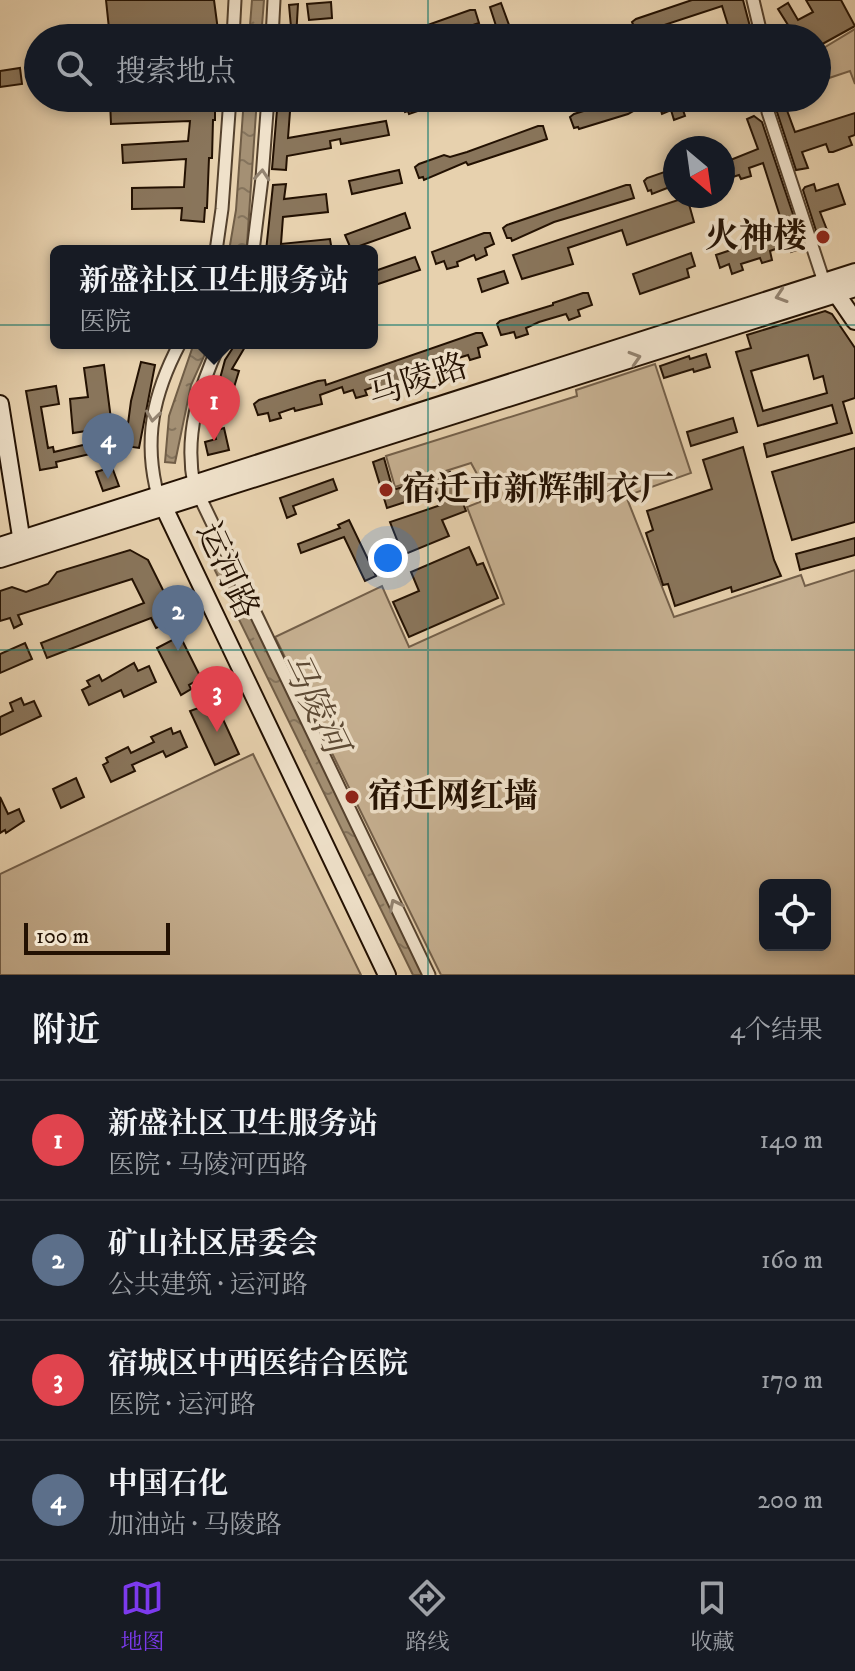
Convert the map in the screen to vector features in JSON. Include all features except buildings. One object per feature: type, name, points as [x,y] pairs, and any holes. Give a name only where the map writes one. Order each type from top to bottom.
[{"type":"street","points":[[234,24],[235,0]]},
{"type":"street","points":[[273,24],[274,0]]},
{"type":"street","points":[[753,0],[759,24]]},
{"type":"street","points":[[217,245],[229,112]]},
{"type":"street","points":[[254,245],[267,112]]},
{"type":"street","points":[[768,112],[829,286],[855,321]]},
{"type":"street","name":"马陵路","points":[[0,559],[22,545],[829,286],[855,272]]},
{"type":"street","name":"马陵路","points":[[829,286],[855,288]]},
{"type":"street","points":[[160,501],[150,468],[150,439],[155,402],[177,349]]},
{"type":"street","points":[[218,349],[194,413],[189,445],[197,490],[429,975]]},
{"type":"street","points":[[0,404],[22,545]]},
{"type":"street","name":"运河路","points":[[160,501],[387,975]]},
{"type":"street","name":"马陵路","points":[[0,546],[22,545]]},
{"type":"shaded area","points":[[855,29],[855,84],[850,71],[831,77],[831,44]]},
{"type":"shaded area","points":[[655,364],[691,473],[626,496],[674,617],[801,575],[805,586],[855,570],[855,975],[441,975],[275,637],[382,586],[409,647],[504,604],[467,507],[490,498],[471,463],[395,487],[386,456],[577,396],[576,390]]},
{"type":"shaded area","points":[[253,754],[361,975],[0,975],[0,874]]},
{"type":"water","points":[[252,0],[264,0],[262,24],[250,24]]},
{"type":"water","points":[[243,112],[256,112],[247,245],[230,245],[236,210]]},
{"type":"water","points":[[192,349],[207,349],[191,385],[175,463],[165,462],[169,416]]},
{"type":"water","points":[[213,539],[425,975],[413,975],[202,544]]},
{"type":"place","name":"火神楼","points":[[823,237]]},
{"type":"place","name":"新盛社区卫生服务站","points":[[214,441]]},
{"type":"place","name":"中国石化","points":[[108,479]]},
{"type":"place","name":"宿迁市新辉制衣厂","points":[[386,490]]},
{"type":"place","name":"矿山社区居委会","points":[[178,651]]},
{"type":"place","name":"宿城区中西医结合医院","points":[[217,732]]},
{"type":"place","name":"宿迁网红墙","points":[[352,797]]},
{"type":"water label","name":"马陵河","points":[[313,703]]}]
